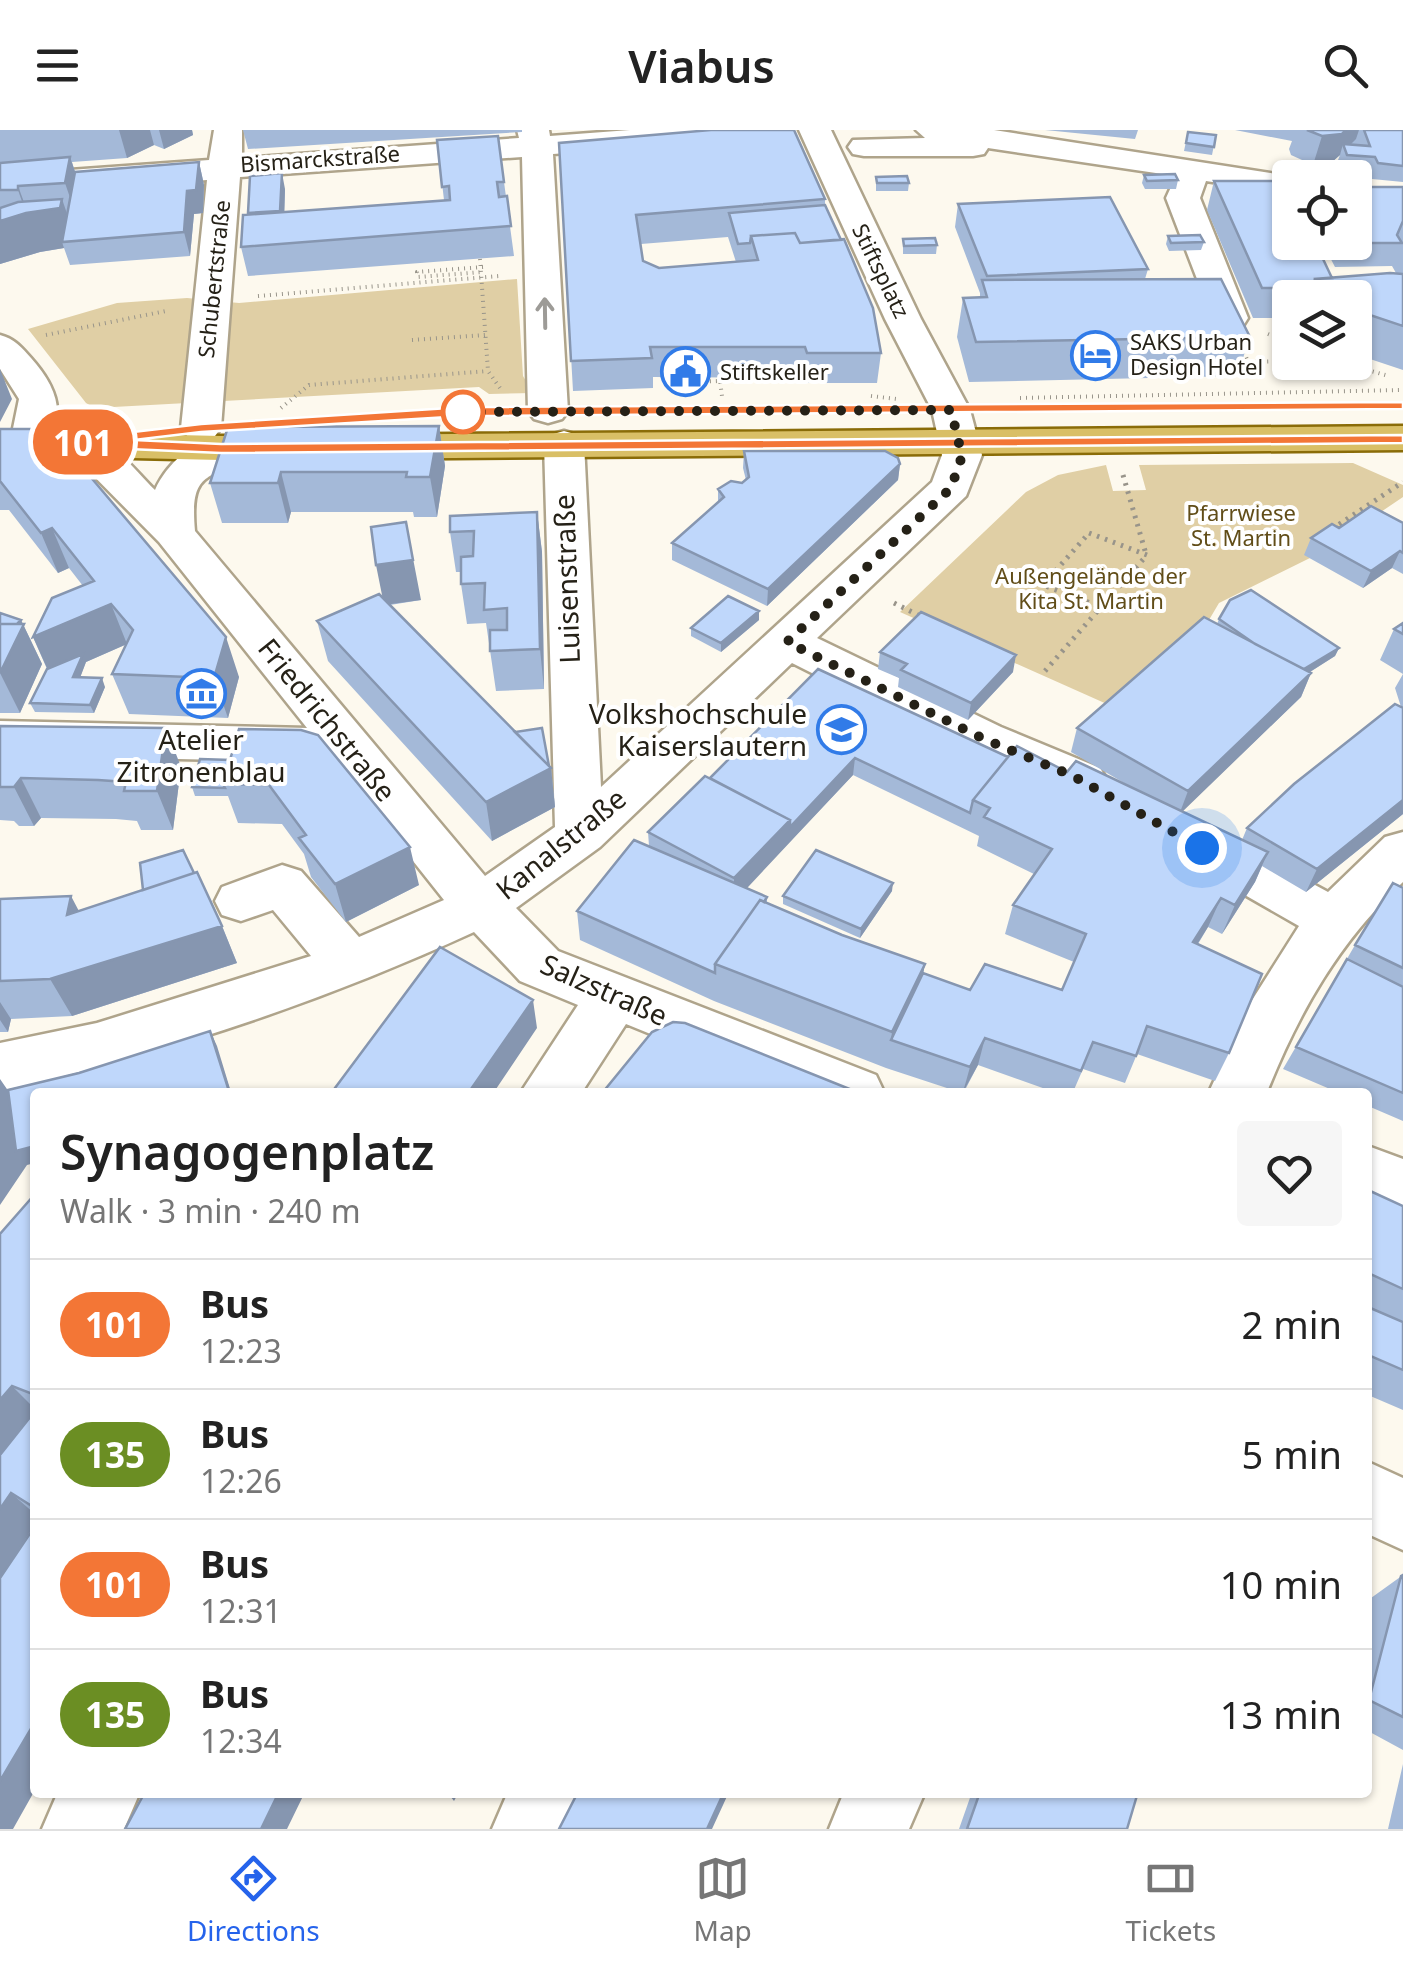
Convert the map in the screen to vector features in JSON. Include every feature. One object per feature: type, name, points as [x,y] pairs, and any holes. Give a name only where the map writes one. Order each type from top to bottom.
[{"type":"main road","points":[[15,443],[952,417],[1396,391]]},
{"type":"main road","points":[[952,417],[1403,438]]},
{"type":"street","name":"Schubertstraße","points":[[211,438],[210,305],[228,130]]},
{"type":"street","name":"Bismarckstraße","points":[[0,185],[534,137],[760,130]]},
{"type":"street","name":"Stiftsplatz","points":[[815,130],[952,417]]},
{"type":"street","points":[[932,130],[1036,139],[1178,170],[1272,182]]},
{"type":"street","points":[[1165,130],[1183,198],[1230,318]]},
{"type":"street","name":"Luisenstraße","points":[[534,137],[540,170],[577,806],[582,834]]},
{"type":"street","points":[[864,147],[1036,139]]},
{"type":"street","points":[[0,346],[35,388],[41,402],[42,413],[15,443]]},
{"type":"street","name":"Kanalstraße","points":[[0,1068],[98,1046],[350,965],[481,906],[582,834],[951,488],[960,468],[952,417]]},
{"type":"street","points":[[174,533],[171,497],[176,479],[211,438]]},
{"type":"street","name":"Friedrichstraße","points":[[82,442],[174,533],[481,906]]},
{"type":"street","points":[[787,642],[984,739],[1073,776],[1142,814],[1376,890],[1266,1021],[1240,1088]]},
{"type":"street","points":[[0,738],[349,745]]},
{"type":"street","points":[[241,901],[282,885],[350,965]]},
{"type":"street","name":"Salzstraße","points":[[481,906],[539,966],[845,1088]]},
{"type":"street","points":[[553,1088],[613,998]]},
{"type":"street","points":[[1372,1174],[1403,1186]]},
{"type":"street","points":[[1372,1499],[1403,1514]]},
{"type":"street","points":[[81,1829],[98,1798]]},
{"type":"street","points":[[531,1829],[549,1798]]},
{"type":"street","points":[[868,1829],[883,1798]]},
{"type":"path","points":[[480,258],[488,371],[506,398]]},
{"type":"path","points":[[483,272],[418,276],[418,272],[483,272],[544,272]]},
{"type":"path","points":[[42,336],[123,316],[246,297],[483,272]]},
{"type":"path","points":[[412,340],[485,335]]},
{"type":"path","points":[[282,408],[297,391],[309,385],[488,371]]},
{"type":"path","points":[[692,377],[691,382],[720,382],[722,396]]},
{"type":"path","points":[[1372,379],[1396,391]]},
{"type":"path","points":[[870,396],[952,417],[1403,390]]},
{"type":"path","points":[[462,398],[463,391]]},
{"type":"path","points":[[1118,458],[1146,555]]},
{"type":"path","points":[[1348,534],[1335,527],[1403,482]]},
{"type":"path","points":[[1104,608],[1043,585],[1089,533],[1146,555]]},
{"type":"path","points":[[1045,671],[1104,608],[1146,555]]},
{"type":"path","points":[[894,603],[924,618]]},
{"type":"green space","points":[[517,279],[523,376],[533,393],[489,394],[479,387],[95,408],[86,403],[28,329],[117,303],[187,298],[239,303]]},
{"type":"green space","name":"Außengelände der Kita St. Martin","points":[[1353,463],[1403,485],[1403,497],[1332,545],[1305,554],[1310,558],[1219,603],[1196,642],[1118,709],[900,612],[1026,492],[1058,475],[1106,465],[1113,491],[1146,490],[1139,465]]},
{"type":"building","points":[[711,130],[794,130],[825,199],[636,215],[643,261],[659,268],[758,260],[751,236],[795,233],[800,243],[844,239],[873,308],[881,353],[807,353],[805,347],[650,347],[652,358],[571,361],[559,143]]},
{"type":"building","points":[[1307,130],[1346,130],[1322,136]]},
{"type":"building","points":[[1364,130],[1403,130],[1403,166],[1378,163],[1375,157],[1347,155],[1343,144],[1370,146]]},
{"type":"building","points":[[1188,132],[1216,135],[1214,147],[1186,143]]},
{"type":"building","points":[[498,136],[504,182],[497,182],[499,197],[507,196],[511,226],[241,247],[243,215],[450,200],[449,186],[442,187],[437,140]]},
{"type":"building","points":[[70,157],[65,183],[0,190],[0,163]]},
{"type":"building","points":[[199,162],[196,190],[187,191],[184,232],[62,242],[75,172]]},
{"type":"building","points":[[282,173],[280,211],[248,213],[250,176]]},
{"type":"building","points":[[1175,174],[1178,180],[1147,181],[1144,175]]},
{"type":"building","points":[[907,176],[909,183],[877,183],[876,177]]},
{"type":"building","points":[[1214,181],[1272,181],[1272,260],[1324,260],[1332,278],[1272,280],[1272,288],[1262,288]]},
{"type":"building","points":[[1372,187],[1403,187],[1403,221],[1397,235],[1402,243],[1372,243]]},
{"type":"building","points":[[1110,197],[1148,269],[987,276],[958,204]]},
{"type":"building","points":[[62,199],[60,208],[0,221],[0,208],[18,202]]},
{"type":"building","points":[[825,205],[841,240],[800,243],[795,233],[751,236],[750,243],[738,244],[729,213]]},
{"type":"building","points":[[1200,235],[1204,242],[1171,243],[1168,236]]},
{"type":"building","points":[[935,238],[937,245],[904,246],[903,239]]},
{"type":"building","points":[[1403,274],[1403,326],[1372,316],[1372,280],[1315,279]]},
{"type":"building","points":[[1221,279],[1250,337],[976,342],[963,298],[987,297],[982,280]]},
{"type":"building","points":[[439,426],[430,477],[406,477],[407,472],[281,472],[278,483],[210,483],[228,427]]},
{"type":"building","points":[[0,429],[50,429],[226,637],[214,678],[112,674],[133,630],[111,604],[33,637],[52,598],[94,581],[52,528],[41,533],[0,481]]},
{"type":"building","points":[[744,451],[885,451],[898,458],[900,464],[768,589],[672,543],[724,497],[718,489],[731,481],[742,483],[749,477]]},
{"type":"building","points":[[1371,506],[1403,523],[1403,553],[1400,551],[1371,571],[1311,538],[1332,524],[1339,528]]},
{"type":"building","points":[[537,512],[540,649],[490,651],[490,630],[507,630],[507,608],[484,610],[485,583],[461,584],[461,557],[473,556],[474,531],[450,532],[450,516]]},
{"type":"building","points":[[406,522],[413,560],[376,565],[371,527]]},
{"type":"building","points":[[1251,590],[1339,648],[1304,669],[1255,644],[1219,619],[1230,600]]},
{"type":"building","points":[[379,594],[551,768],[486,802],[317,621]]},
{"type":"building","points":[[728,596],[759,611],[721,643],[691,628]]},
{"type":"building","points":[[921,612],[1016,655],[971,703],[901,670],[907,664],[880,652]]},
{"type":"building","points":[[0,613],[21,620],[17,624],[0,624]]},
{"type":"building","points":[[1204,617],[1311,673],[1188,791],[1077,728]]},
{"type":"building","points":[[0,624],[24,624],[0,673]]},
{"type":"building","points":[[83,654],[73,677],[102,678],[90,705],[30,703],[47,669]]},
{"type":"building","name":"Volkshochschule Kaiserslautern","points":[[818,669],[1008,757],[973,800],[970,813],[855,758],[790,827],[790,820],[710,778]]},
{"type":"building","points":[[1395,704],[1403,708],[1403,800],[1317,869],[1247,828],[1294,784]]},
{"type":"building","points":[[0,726],[166,728],[157,791],[124,791],[126,782],[21,778],[14,787],[0,787]]},
{"type":"building","points":[[542,728],[549,766],[515,732]]},
{"type":"building","points":[[239,729],[301,730],[318,735],[410,847],[335,884],[299,838],[306,835],[269,785],[223,784]]},
{"type":"building","points":[[1017,746],[1067,772],[1076,761],[1268,852],[1235,905],[1221,898],[1193,942],[1262,974],[1229,1053],[1147,1026],[1136,1056],[1093,1042],[1081,1071],[985,1038],[970,1067],[891,1040],[923,973],[970,990],[985,964],[1062,990],[1086,934],[1013,905],[1052,849],[984,817],[990,808],[973,800]]},
{"type":"building","points":[[200,759],[230,760],[225,788],[192,787]]},
{"type":"building","points":[[705,776],[790,820],[734,878],[648,832]]},
{"type":"building","points":[[634,840],[767,897],[764,902],[760,900],[715,964],[715,973],[577,911]]},
{"type":"building","points":[[183,850],[194,873],[143,890],[140,863]]},
{"type":"building","points":[[816,850],[893,883],[861,929],[783,896]]},
{"type":"building","points":[[197,872],[222,926],[50,979],[0,981],[0,899],[71,896],[67,915]]},
{"type":"building","points":[[1393,883],[1403,888],[1403,968],[1355,945]]},
{"type":"building","points":[[760,900],[925,964],[892,1032],[715,964]]},
{"type":"building","points":[[440,947],[533,1000],[472,1088],[335,1088]]},
{"type":"building","points":[[1347,959],[1403,987],[1403,1093],[1296,1047]]},
{"type":"building","points":[[673,1022],[685,1023],[847,1088],[606,1088],[652,1032]]},
{"type":"building","points":[[210,1031],[228,1088],[30,1088],[30,1147],[16,1151],[8,1090],[79,1073]]},
{"type":"building","points":[[1372,1192],[1403,1206],[1403,1289],[1372,1275]]},
{"type":"building","points":[[30,1200],[30,1393],[12,1386],[0,1400],[0,1234]]},
{"type":"building","points":[[1372,1309],[1403,1322],[1403,1370],[1372,1357]]},
{"type":"building","points":[[30,1417],[30,1505],[11,1493],[0,1509],[0,1455]]},
{"type":"building","points":[[30,1533],[30,1730],[0,1781],[0,1578]]},
{"type":"building","points":[[1403,1575],[1403,1717],[1372,1702]]},
{"type":"building","points":[[142,1798],[276,1798],[261,1829],[125,1829]]},
{"type":"building","points":[[575,1798],[721,1798],[707,1829],[559,1829]]},
{"type":"building","points":[[978,1798],[1136,1798],[1127,1829],[967,1829]]},
{"type":"bus line","name":"101","points":[[1403,406],[465,412],[201,428],[82,442],[221,448],[1403,438]]},
{"type":"place","name":"SAKS Urban Design Hotel","points":[[1095,355]]},
{"type":"place","name":"Stiftskeller","points":[[685,372]]},
{"type":"place","name":"Atelier Zitronenblau","points":[[201,693]]},
{"type":"place","name":"Volkshochschule Kaiserslautern","points":[[842,730]]},
{"type":"route","points":[[463,412],[951,410],[962,456],[951,488],[787,642],[984,739],[1073,776],[1202,848]]},
{"type":"park label","name":"Pfarrwiese St. Martin","points":[[1241,526]]}]
